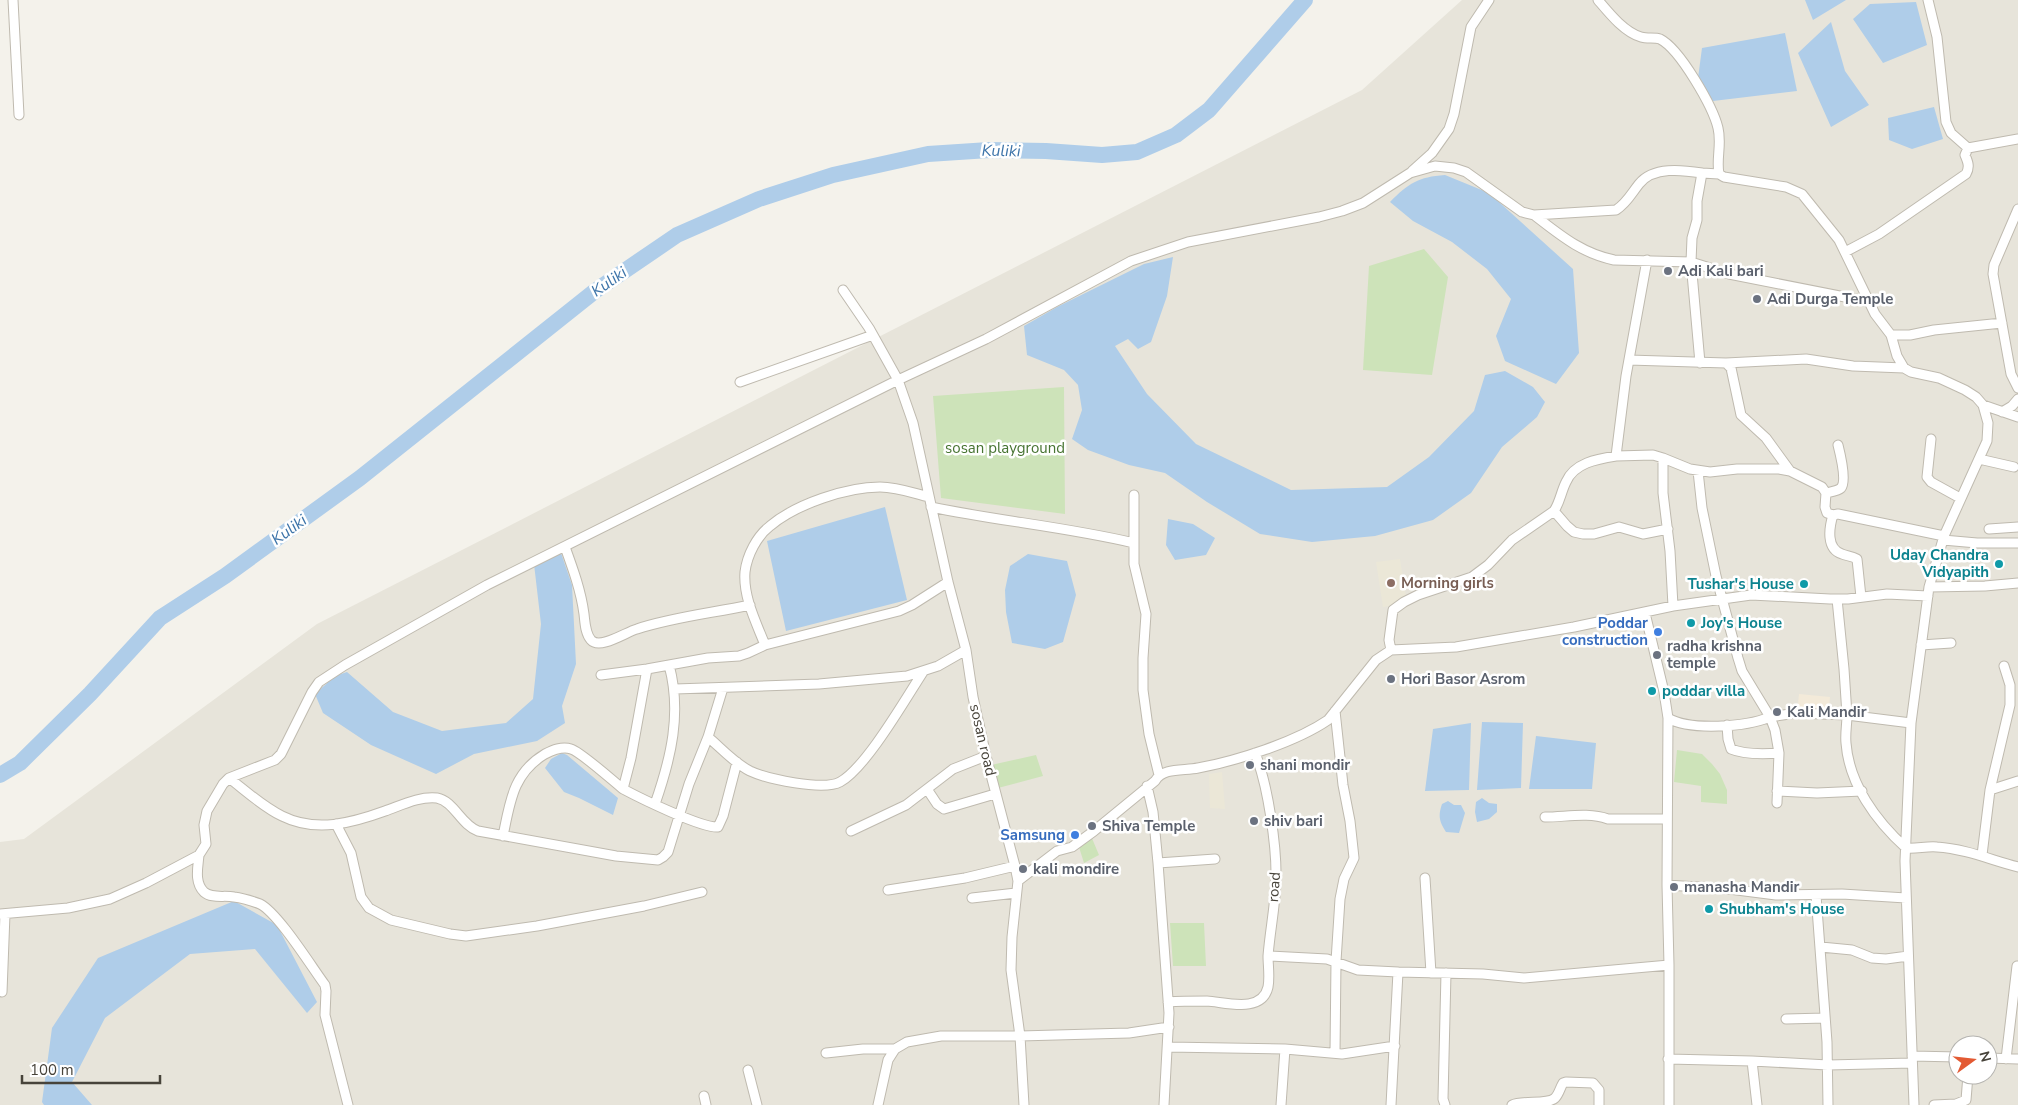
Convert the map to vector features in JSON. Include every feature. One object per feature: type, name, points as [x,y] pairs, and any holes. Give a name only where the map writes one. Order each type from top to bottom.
[{"type":"street","points":[[13,0],[19,115]]},
{"type":"street","points":[[348,1105],[325,1015],[325,985],[269,910],[248,900],[232,896],[211,896],[204,892],[197,876],[199,855],[206,844],[204,825],[207,811],[215,794],[229,778],[275,760],[281,754],[312,692],[319,682],[486,585],[898,380],[986,339],[1131,261],[1188,242],[1319,217],[1363,203],[1410,173],[1432,153],[1448,129],[1454,114],[1472,27],[1489,0]]},
{"type":"street","points":[[1598,0],[1632,33],[1642,38],[1660,39],[1680,58],[1706,101],[1718,128],[1720,146],[1719,174]]},
{"type":"street","points":[[1928,0],[1937,36],[1946,122],[1951,133],[1968,148]]},
{"type":"street","points":[[1968,148],[2018,139]]},
{"type":"street","points":[[1845,252],[1879,234],[1966,174],[1968,163],[1965,155],[1968,148]]},
{"type":"street","points":[[1410,173],[1436,166],[1454,168],[1477,179],[1522,212],[1534,215],[1616,210],[1624,206],[1642,180],[1649,176],[1672,170],[1719,174],[1724,177],[1786,187],[1802,194],[1839,240],[1876,315],[1891,335],[1897,356],[1904,368]]},
{"type":"street","points":[[1700,363],[1691,262],[1692,238],[1697,220],[1697,201],[1702,173]]},
{"type":"street","points":[[2018,209],[1994,265],[1994,284],[2012,374],[2018,388]]},
{"type":"street","points":[[1534,215],[1575,245],[1591,254],[1614,260],[1691,262],[1729,274],[1870,302]]},
{"type":"street","points":[[1616,456],[1629,360],[1646,260]]},
{"type":"street","name":"sosan road","points":[[843,290],[873,335],[898,380],[913,423],[948,582],[966,650],[973,697],[986,756],[1015,866],[1018,882],[1011,970],[1020,1036],[1024,1105]]},
{"type":"street","points":[[1891,335],[1910,335],[1934,330],[2002,323]]},
{"type":"street","points":[[740,382],[873,335]]},
{"type":"street","points":[[1629,360],[1726,363],[1806,359],[1854,366],[1904,368],[1911,372],[1939,378],[1965,390],[1976,396],[1983,405],[1988,424],[1987,442],[1960,498],[1944,538],[1929,592],[1911,723],[1906,898],[1914,1105]]},
{"type":"street","points":[[1726,363],[1731,368],[1741,415],[1766,438],[1790,471]]},
{"type":"street","points":[[2002,412],[2012,406],[2018,399]]},
{"type":"street","points":[[1983,405],[2018,417]]},
{"type":"street","points":[[1931,439],[1927,477],[1931,482],[1960,498]]},
{"type":"street","points":[[1826,493],[1840,489],[1843,486],[1838,445]]},
{"type":"street","points":[[1391,650],[1389,640],[1394,610],[1411,598],[1472,577],[1480,572],[1512,540],[1554,511],[1559,504],[1570,476],[1582,465],[1590,461],[1616,456],[1653,455],[1698,471],[1710,472],[1737,468],[1779,468],[1790,471],[1822,488],[1826,493],[1825,507],[1827,513],[1833,515],[1838,514],[1871,519],[1944,538],[1994,543],[2018,543]]},
{"type":"street","points":[[1663,458],[1663,493],[1668,529],[1673,606]]},
{"type":"street","points":[[1979,459],[2014,467]]},
{"type":"street","points":[[1698,471],[1702,508],[1716,576],[1742,671],[1770,717],[1775,730],[1779,753],[1777,803]]},
{"type":"street","points":[[765,645],[750,605],[745,574],[747,564],[759,538],[770,525],[811,502],[866,488],[895,488],[929,497]]},
{"type":"street","points":[[1134,495],[1134,564],[1146,614],[1143,674],[1144,704],[1152,754],[1154,781],[1153,812],[1168,1002],[1169,1027],[1164,1105]]},
{"type":"street","points":[[931,507],[992,519],[1082,532],[1134,543]]},
{"type":"street","points":[[1554,511],[1574,532],[1583,534],[1594,534],[1619,527],[1643,534],[1668,529]]},
{"type":"street","points":[[1833,515],[1830,525],[1830,543],[1841,554],[1857,559],[1861,597]]},
{"type":"street","points":[[1989,529],[2018,527]]},
{"type":"street","points":[[565,547],[580,593],[585,627],[592,641],[596,643],[603,643],[636,629],[659,622],[750,605]]},
{"type":"street","points":[[601,675],[708,658],[748,654],[765,645],[899,611],[948,582]]},
{"type":"street","points":[[1018,882],[1057,851],[1072,847],[1094,831],[1154,781],[1170,771],[1200,768],[1255,752],[1290,740],[1328,720],[1376,660],[1391,650],[1456,647],[1574,627],[1673,606],[1722,598],[1763,595],[1837,599],[2018,583]]},
{"type":"street","points":[[1837,599],[1847,715],[1846,743],[1854,777],[1868,805],[1890,834],[1906,848],[1938,847],[1982,855],[2018,867]]},
{"type":"street","points":[[1645,612],[1662,683],[1668,718],[1667,885],[1670,1105]]},
{"type":"street","points":[[1921,645],[1950,643]]},
{"type":"street","points":[[675,689],[846,682],[907,676],[938,666],[966,650]]},
{"type":"street","points":[[655,804],[672,748],[676,706],[675,689],[669,665]]},
{"type":"street","points":[[1982,855],[1990,790],[2010,705],[2010,685],[2004,666]]},
{"type":"street","points":[[622,789],[632,758],[647,669]]},
{"type":"street","points":[[708,737],[736,762],[760,775],[817,785],[830,785],[847,777],[863,759],[883,734],[923,672]]},
{"type":"street","points":[[229,778],[281,816],[303,824],[320,826],[357,820],[418,800],[430,798],[446,802],[472,829],[616,856],[658,860],[668,852],[679,814],[708,737],[723,688]]},
{"type":"street","points":[[1334,711],[1354,858],[1341,890],[1336,962],[1335,1053]]},
{"type":"street","points":[[1668,718],[1685,725],[1728,724],[1796,714],[1847,715],[1911,723]]},
{"type":"street","points":[[1728,724],[1728,739],[1731,749],[1737,752],[1779,753]]},
{"type":"street","points":[[503,836],[509,806],[522,773],[550,751],[560,748],[571,749],[622,789],[704,826],[718,827],[723,816],[736,762]]},
{"type":"street","name":"road","points":[[1168,1002],[1195,1001],[1233,1005],[1246,1004],[1256,1001],[1264,995],[1268,986],[1268,956],[1275,890],[1275,850],[1264,787],[1255,752]]},
{"type":"street","points":[[851,831],[887,816],[906,805],[953,769],[986,756]]},
{"type":"street","points":[[1990,790],[2018,781]]},
{"type":"street","points":[[927,789],[937,804],[944,809],[995,794]]},
{"type":"street","points":[[1777,791],[1817,793],[1862,791]]},
{"type":"street","points":[[1545,817],[1593,815],[1608,819],[1667,818]]},
{"type":"street","points":[[336,824],[351,853],[361,897],[369,908],[391,920],[450,934],[466,936],[546,925],[702,892]]},
{"type":"street","points":[[2,992],[2,914],[68,908],[110,899],[146,883],[199,855]]},
{"type":"street","points":[[1158,862],[1215,859]]},
{"type":"street","points":[[888,890],[966,878],[1015,866]]},
{"type":"street","points":[[1425,878],[1431,972]]},
{"type":"street","points":[[1667,885],[1729,888],[1776,895],[1842,894],[1906,898]]},
{"type":"street","points":[[972,898],[1016,893]]},
{"type":"street","points":[[1816,895],[1828,1066],[1828,1105]]},
{"type":"street","points":[[1821,947],[1852,950],[1872,958],[1886,959],[1908,956]]},
{"type":"street","points":[[1268,956],[1318,958],[1358,970],[1541,978],[1669,965]]},
{"type":"street","points":[[2006,1059],[2017,966]]},
{"type":"street","points":[[1391,1105],[1398,972]]},
{"type":"street","points":[[1445,1105],[1443,1099],[1446,973]]},
{"type":"street","points":[[1786,1019],[1825,1018]]},
{"type":"street","points":[[826,1053],[863,1049],[895,1049],[907,1042],[940,1036],[1129,1033],[1169,1027]]},
{"type":"street","points":[[1168,1046],[1284,1049],[1342,1054],[1395,1046]]},
{"type":"street","points":[[878,1105],[886,1068],[895,1049]]},
{"type":"street","points":[[1281,1105],[1284,1049]]},
{"type":"street","points":[[1668,1059],[1752,1061],[1828,1066],[1948,1058]]},
{"type":"street","points":[[1998,1059],[2018,1059]]},
{"type":"street","points":[[1752,1061],[1757,1105]]},
{"type":"street","points":[[748,1070],[758,1105]]},
{"type":"street","points":[[1512,1105],[1519,1102],[1546,1102],[1552,1100],[1556,1098],[1563,1083],[1566,1082],[1593,1083],[1599,1090],[1599,1105]]},
{"type":"street","points":[[1934,1105],[1956,1104],[1966,1100],[1967,1085]]},
{"type":"shaded area","points":[[1462,0],[2018,0],[2018,1105],[0,1105],[0,842],[24,839],[317,624],[1362,90]]},
{"type":"shaded area","name":"Morning girls","points":[[1400,559],[1407,603],[1383,607],[1376,562]]},
{"type":"shaded area","points":[[1799,694],[1830,697],[1828,715],[1797,713]]},
{"type":"shaded area","points":[[1222,772],[1225,809],[1210,808],[1209,774]]},
{"type":"green space","points":[[1424,249],[1448,277],[1432,375],[1363,370],[1369,266]]},
{"type":"green space","name":"sosan playground","points":[[1064,387],[1065,514],[941,498],[933,396]]},
{"type":"green space","points":[[1677,750],[1702,754],[1712,764],[1720,774],[1727,790],[1727,804],[1701,802],[1701,786],[1674,782]]},
{"type":"green space","points":[[1036,755],[1043,776],[998,788],[991,765]]},
{"type":"green space","points":[[1091,836],[1099,855],[1084,863],[1079,847]]},
{"type":"green space","points":[[1170,923],[1204,923],[1206,966],[1173,966]]},
{"type":"water","points":[[1805,0],[1846,0],[1813,20]]},
{"type":"water","points":[[1916,2],[1927,45],[1883,63],[1853,19],[1870,4]]},
{"type":"water","points":[[1831,22],[1845,71],[1869,105],[1831,127],[1798,53]]},
{"type":"water","points":[[1785,33],[1797,91],[1713,101],[1698,78],[1702,48]]},
{"type":"water","points":[[1934,107],[1943,139],[1912,149],[1889,140],[1888,118]]},
{"type":"water","points":[[1445,175],[1489,193],[1573,269],[1579,353],[1556,384],[1505,361],[1496,336],[1511,299],[1487,269],[1452,242],[1413,221],[1390,202],[1403,190],[1421,179]]},
{"type":"water","points":[[1173,257],[1167,296],[1151,342],[1138,349],[1128,339],[1115,346],[1147,394],[1196,444],[1291,490],[1387,487],[1429,457],[1474,411],[1485,375],[1505,371],[1533,387],[1545,402],[1537,417],[1502,447],[1471,493],[1433,520],[1375,536],[1312,542],[1260,534],[1207,502],[1165,473],[1129,465],[1088,450],[1072,439],[1082,410],[1078,385],[1064,370],[1027,355],[1024,326],[1057,307],[1144,264]]},
{"type":"water","points":[[885,507],[907,600],[786,631],[767,541]]},
{"type":"water","points":[[1168,519],[1193,524],[1215,538],[1206,555],[1175,560],[1166,545]]},
{"type":"water","points":[[561,553],[572,585],[576,664],[562,706],[565,723],[537,741],[474,754],[436,774],[371,745],[323,713],[315,694],[335,676],[347,672],[393,712],[442,731],[506,723],[533,699],[541,624],[534,564]]},
{"type":"water","points":[[1028,554],[1067,561],[1076,595],[1063,642],[1045,649],[1012,643],[1006,612],[1005,590],[1010,566]]},
{"type":"water","points":[[1482,722],[1523,723],[1521,788],[1477,790]]},
{"type":"water","points":[[1471,723],[1469,790],[1425,791],[1433,729]]},
{"type":"water","points":[[1536,736],[1596,743],[1592,789],[1529,789]]},
{"type":"water","points":[[562,753],[567,755],[618,798],[613,815],[564,792],[545,768],[551,759]]},
{"type":"water","points":[[1482,798],[1489,803],[1497,804],[1497,812],[1489,819],[1477,822],[1476,802]]},
{"type":"water","points":[[1448,801],[1454,805],[1461,805],[1465,813],[1459,833],[1446,832],[1441,821],[1440,812],[1442,804]]},
{"type":"water","points":[[234,901],[277,925],[317,1002],[307,1013],[255,949],[190,954],[105,1018],[72,1082],[92,1105],[44,1105],[42,1102],[52,1028],[98,958]]},
{"type":"waterway","name":"Kuliki","points":[[0,775],[20,763],[90,694],[160,618],[225,576],[360,478],[595,291],[677,235],[759,199],[833,175],[928,154],[989,150],[1046,151],[1102,155],[1137,152],[1176,135],[1209,110],[1305,0]]},
{"type":"place","name":"Adi Kali bari","points":[[1668,271]]},
{"type":"place","name":"Adi Durga Temple","points":[[1757,299]]},
{"type":"place","name":"Uday Chandra Vidyapith","points":[[1999,564]]},
{"type":"place","name":"Morning girls","points":[[1391,583]]},
{"type":"place","name":"Tushar's House","points":[[1804,584]]},
{"type":"place","name":"Joy's House","points":[[1691,623]]},
{"type":"place","name":"Poddar construction","points":[[1658,632]]},
{"type":"place","name":"radha krishna temple","points":[[1657,655]]},
{"type":"place","name":"Hori Basor Asrom","points":[[1391,679]]},
{"type":"place","name":"poddar villa","points":[[1652,691]]},
{"type":"place","name":"Kali Mandir","points":[[1777,712]]},
{"type":"place","name":"shani mondir","points":[[1250,765]]},
{"type":"place","name":"shiv bari","points":[[1254,821]]},
{"type":"place","name":"Shiva Temple","points":[[1092,826]]},
{"type":"place","name":"Samsung","points":[[1075,835]]},
{"type":"place","name":"kali mondire","points":[[1023,869]]},
{"type":"place","name":"manasha Mandir","points":[[1674,887]]},
{"type":"place","name":"Shubham's House","points":[[1709,909]]}]
